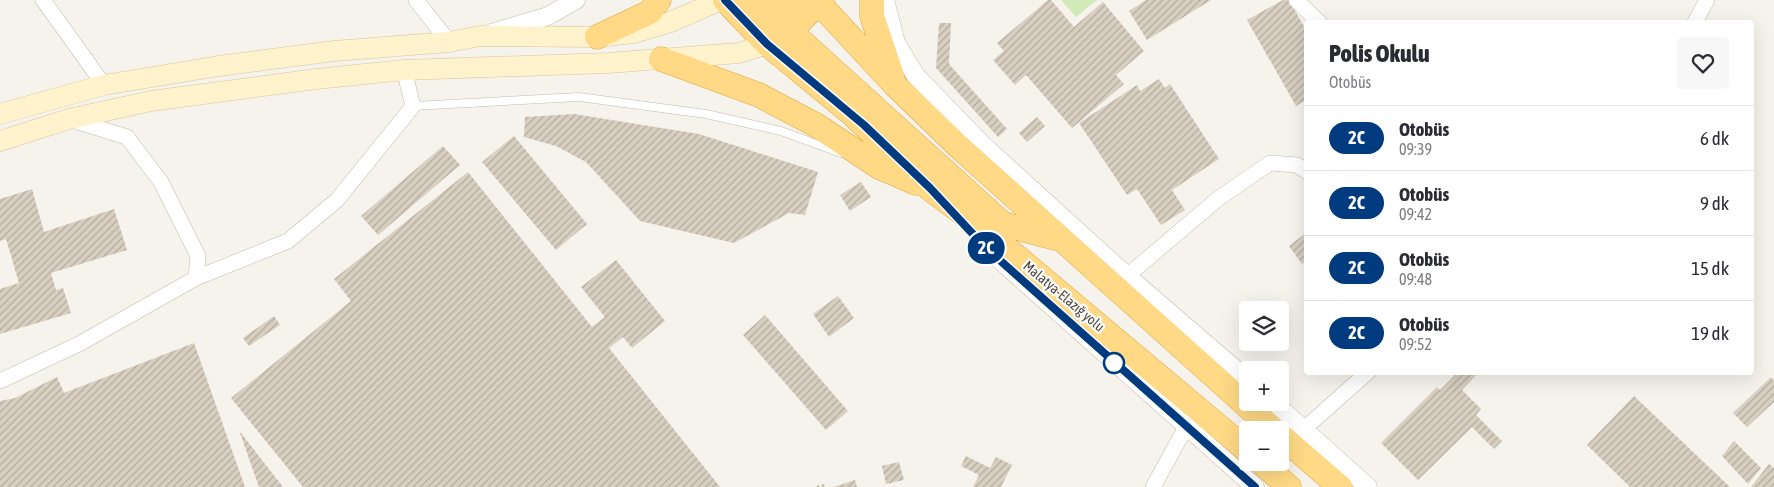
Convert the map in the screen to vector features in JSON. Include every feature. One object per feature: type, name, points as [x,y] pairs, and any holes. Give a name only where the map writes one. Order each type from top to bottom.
[{"type":"highway","points":[[597,37],[650,12],[659,0]]},
{"type":"highway","points":[[726,0],[756,10],[795,37],[1003,224],[1060,239]]},
{"type":"highway","name":"Malatya-Elazığ yolu","points":[[726,0],[767,44],[851,113],[930,188],[980,226],[1239,443]]},
{"type":"highway","points":[[766,0],[788,6],[819,1]]},
{"type":"highway","points":[[872,0],[872,16],[895,85]]},
{"type":"highway","points":[[785,59],[795,37],[819,1]]},
{"type":"highway","points":[[819,1],[895,85],[1060,239],[1238,385],[1267,421]]},
{"type":"highway","points":[[767,44],[795,37]]},
{"type":"highway","points":[[660,59],[759,95],[816,125],[879,167],[930,188],[985,247]]},
{"type":"highway","points":[[1289,441],[1340,487]]},
{"type":"highway","points":[[1270,471],[1289,487]]},
{"type":"main road","points":[[0,114],[104,85],[219,66],[334,51],[449,42],[480,36],[597,37],[634,33],[668,23],[721,0]]},
{"type":"main road","points":[[0,141],[69,119],[151,101],[404,70],[608,63],[739,53],[767,44]]},
{"type":"street","points":[[43,0],[104,85]]},
{"type":"street","points":[[416,0],[449,42]]},
{"type":"street","points":[[480,36],[548,16],[576,0]]},
{"type":"street","points":[[885,0],[896,43],[916,76],[984,146],[1127,276],[1238,385],[1269,421]]},
{"type":"street","points":[[1296,0],[1317,20]]},
{"type":"street","points":[[1696,20],[1707,0]]},
{"type":"street","points":[[0,381],[79,344],[196,278],[288,241],[336,200],[413,106],[404,70]]},
{"type":"street","points":[[69,119],[127,137],[161,182],[198,256],[196,278]]},
{"type":"street","points":[[1127,276],[1219,198],[1270,163],[1298,165],[1304,170]]},
{"type":"street","points":[[985,247],[1255,487]]},
{"type":"street","points":[[1304,429],[1365,375]]},
{"type":"street","points":[[1284,411],[1368,487]]},
{"type":"street","points":[[1153,487],[1186,427]]},
{"type":"street","points":[[1289,440],[1350,487]]},
{"type":"lane","points":[[413,106],[579,97],[706,114],[781,131],[879,167]]},
{"type":"path","points":[[817,487],[826,485]]},
{"type":"green space","points":[[1061,0],[1097,0],[1076,17]]},
{"type":"building","points":[[1048,0],[1051,0],[1074,27],[1103,2],[1144,51],[1116,75],[1124,84],[1072,128],[1026,75],[1015,85],[993,60],[1004,51],[997,43]]},
{"type":"building","points":[[1146,0],[1211,0],[1147,40],[1129,11]]},
{"type":"building","points":[[1283,0],[1289,0],[1304,26],[1304,101],[1296,106],[1247,20]]},
{"type":"building","points":[[939,23],[951,23],[949,64],[1007,129],[998,137],[936,68]]},
{"type":"building","points":[[1159,79],[1165,88],[1170,84],[1219,159],[1172,190],[1185,210],[1161,225],[1137,189],[1127,195],[1079,123],[1137,85],[1140,91]]},
{"type":"building","points":[[574,114],[699,134],[818,172],[805,215],[789,213],[734,243],[640,221],[586,162],[556,146],[524,137],[525,117]]},
{"type":"building","points":[[1037,117],[1045,126],[1027,142],[1019,133]]},
{"type":"building","points":[[514,136],[587,224],[556,250],[482,162]]},
{"type":"building","points":[[443,146],[460,165],[378,235],[361,216]]},
{"type":"building","points":[[468,172],[592,327],[605,317],[581,287],[616,260],[665,321],[632,348],[623,337],[609,348],[720,487],[303,487],[231,398],[351,301],[334,279]]},
{"type":"building","points":[[861,182],[871,197],[850,211],[840,195]]},
{"type":"building","points":[[32,189],[44,232],[114,209],[127,250],[51,273],[56,290],[63,288],[71,313],[0,334],[0,289],[19,283],[6,239],[0,241],[0,199]]},
{"type":"building","points":[[1304,235],[1304,262],[1302,264],[1289,246]]},
{"type":"building","points":[[838,296],[854,318],[829,337],[813,314]]},
{"type":"building","points":[[765,315],[848,411],[826,430],[743,335]]},
{"type":"building","points":[[274,316],[280,325],[249,346],[243,338]]},
{"type":"building","points":[[194,343],[245,487],[0,487],[0,401],[15,398],[57,377],[64,393]]},
{"type":"building","points":[[1455,375],[1476,375],[1462,390],[1481,409],[1476,415],[1502,441],[1494,449],[1472,427],[1418,480],[1381,443],[1437,387],[1440,390]]},
{"type":"building","points":[[1771,377],[1774,381],[1774,402],[1747,427],[1733,413]]},
{"type":"building","points":[[1634,396],[1730,487],[1630,487],[1587,445]]},
{"type":"building","points":[[241,433],[283,487],[259,487]]},
{"type":"building","points":[[1734,441],[1761,468],[1748,484],[1722,456]]},
{"type":"building","points":[[966,456],[990,468],[996,457],[1012,465],[1001,487],[973,487],[979,475],[961,466]]},
{"type":"building","points":[[899,462],[904,480],[886,484],[882,466]]},
{"type":"building","points":[[1769,464],[1774,468],[1774,487],[1751,487]]},
{"type":"building","points":[[855,480],[857,487],[834,487]]},
{"type":"bus line","name":"2C","points":[[725,0],[767,44],[864,125],[930,188],[985,247],[1255,487]]}]
